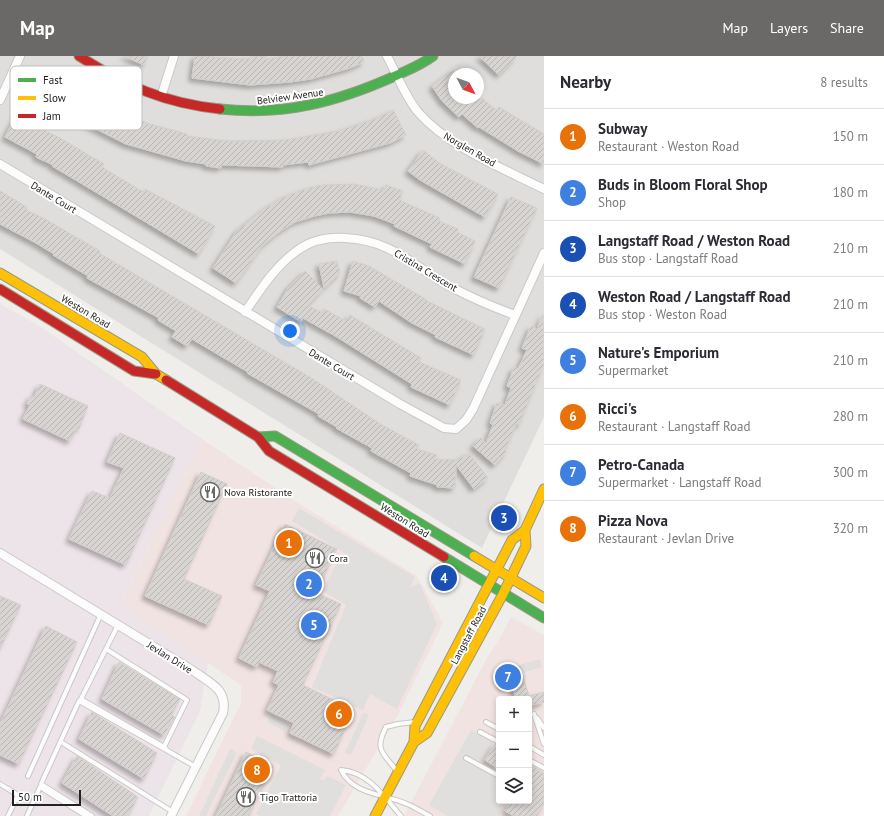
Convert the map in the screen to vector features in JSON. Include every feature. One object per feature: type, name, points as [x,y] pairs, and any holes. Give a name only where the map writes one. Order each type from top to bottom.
[{"type":"main road","name":"Belview Avenue","points":[[78,56],[96,66]]},
{"type":"main road","name":"Belview Avenue","points":[[142,91],[186,104],[218,110],[274,111],[338,100],[366,91],[433,56]]},
{"type":"main road","name":"Weston Road","points":[[0,273],[142,357],[156,374],[258,437],[269,450],[544,618]]},
{"type":"main road","name":"Weston Road","points":[[0,289],[134,371],[156,374]]},
{"type":"main road","name":"Weston Road","points":[[258,437],[275,436],[544,598]]},
{"type":"main road","name":"Langstaff Road","points":[[375,816],[414,742],[415,726],[512,540],[525,530],[544,489]]},
{"type":"main road","name":"Langstaff Road","points":[[414,742],[428,733],[503,594],[526,546],[525,530]]},
{"type":"street","points":[[15,66],[20,56]]},
{"type":"street","points":[[161,96],[174,56]]},
{"type":"street","name":"Norglen Road","points":[[387,56],[418,112],[433,127],[453,142],[544,188]]},
{"type":"street","points":[[0,100],[10,78]]},
{"type":"street","name":"Dante Court","points":[[0,164],[245,312],[400,404],[444,428],[456,429],[461,425],[473,409],[544,253]]},
{"type":"street","name":"Cristina Crescent","points":[[245,312],[275,270],[286,260],[299,249],[310,244],[332,238],[373,241],[398,253],[450,286],[487,305],[515,315]]},
{"type":"street","name":"Jevlan Drive","points":[[1,556],[101,614],[192,670],[222,693],[225,702],[223,713],[172,814]]},
{"type":"lane","points":[[28,776],[101,614]]},
{"type":"lane","points":[[118,625],[81,699],[164,747],[168,751]]},
{"type":"lane","points":[[106,649],[187,700],[164,747]]},
{"type":"lane","points":[[92,816],[42,784],[80,701],[196,767]]},
{"type":"lane","points":[[544,728],[534,714],[544,744]]},
{"type":"lane","points":[[398,772],[381,749],[379,740],[386,727],[418,722]]},
{"type":"lane","points":[[486,722],[496,727]]},
{"type":"lane","points":[[480,732],[496,740]]},
{"type":"lane","points":[[61,742],[172,814]]},
{"type":"lane","points":[[532,748],[544,755]]},
{"type":"lane","points":[[466,758],[496,774]]},
{"type":"lane","points":[[532,762],[544,768]]},
{"type":"lane","points":[[401,816],[385,797],[370,782],[349,771],[341,770],[345,778],[365,791],[385,797],[406,804],[430,816]]},
{"type":"lane","points":[[0,784],[18,795],[8,816]]},
{"type":"lane","points":[[27,816],[40,787],[86,816]]},
{"type":"shaded area","points":[[0,56],[544,56],[544,417],[482,548],[0,249]]},
{"type":"shaded area","points":[[0,304],[38,325],[202,439],[120,604],[208,663],[200,711],[149,816],[0,816]]},
{"type":"shaded area","points":[[202,439],[290,498],[417,576],[443,623],[399,713],[338,816],[186,816],[241,703],[241,685],[120,605]]},
{"type":"shaded area","points":[[299,508],[415,577],[410,587],[420,584],[437,624],[397,709],[370,694],[363,710],[312,687],[346,605],[323,591],[339,557],[345,559],[348,555],[292,521]]},
{"type":"shaded area","points":[[511,617],[544,635],[544,816],[404,816],[488,656],[496,645]]},
{"type":"shaded area","points":[[540,659],[542,667],[523,673],[520,665]]},
{"type":"shaded area","points":[[363,713],[369,715],[351,755],[345,753]]},
{"type":"shaded area","points":[[271,714],[289,724],[285,732],[267,722]]},
{"type":"shaded area","points":[[471,730],[493,743],[482,762],[496,770],[496,804],[505,804],[499,816],[448,816],[429,805]]},
{"type":"shaded area","points":[[257,736],[325,770],[320,779],[324,780],[327,776],[346,785],[330,816],[260,816],[256,814],[281,765],[251,749]]},
{"type":"shaded area","points":[[230,749],[237,753],[206,816],[199,816]]},
{"type":"building","points":[[124,56],[148,56],[144,65]]},
{"type":"building","points":[[195,56],[250,59],[250,57],[266,56],[266,59],[285,56],[362,56],[364,62],[350,68],[311,79],[250,85],[192,78]]},
{"type":"building","points":[[479,56],[517,56],[499,75]]},
{"type":"building","points":[[448,74],[448,104],[484,104],[484,100],[497,111],[499,107],[544,134],[544,164],[518,151],[479,127],[478,128],[462,114],[459,117],[442,101],[432,86]]},
{"type":"building","points":[[393,110],[406,135],[390,143],[309,165],[308,162],[283,165],[283,167],[222,165],[221,168],[206,166],[206,164],[186,161],[126,144],[98,130],[142,130],[142,121],[187,134],[187,136],[228,141],[285,140],[338,131],[377,118]]},
{"type":"building","points":[[10,127],[10,130],[45,130],[104,164],[102,167],[143,192],[145,189],[215,226],[199,254],[52,166],[53,165],[36,157],[37,154],[5,137]]},
{"type":"building","points":[[423,150],[441,164],[498,194],[485,217],[420,180],[408,171]]},
{"type":"building","points":[[354,184],[384,190],[386,185],[403,191],[399,200],[440,218],[439,221],[458,229],[457,232],[475,241],[465,264],[430,247],[432,244],[394,226],[395,224],[374,216],[350,212],[329,213],[295,222],[279,232],[262,246],[236,283],[213,268],[237,231],[263,210],[284,197],[308,188],[323,185]]},
{"type":"building","points":[[0,191],[27,207],[26,210],[45,219],[100,251],[99,253],[313,379],[382,425],[419,445],[417,449],[437,455],[435,459],[458,460],[469,453],[488,478],[474,489],[456,465],[455,488],[437,487],[437,485],[410,476],[411,473],[371,451],[372,448],[336,428],[337,427],[318,416],[319,414],[247,373],[248,372],[192,339],[187,346],[172,337],[176,331],[158,320],[159,318],[87,278],[88,276],[53,255],[54,254],[0,224]]},
{"type":"building","points":[[511,197],[537,208],[499,288],[474,277]]},
{"type":"building","points":[[337,261],[340,273],[324,288],[319,264]]},
{"type":"building","points":[[353,261],[369,266],[427,301],[485,329],[474,355],[435,337],[436,335],[412,323],[379,301],[375,307],[360,298],[361,296],[344,291]]},
{"type":"building","points":[[305,271],[323,289],[308,305],[322,313],[324,309],[346,321],[350,315],[421,358],[419,362],[461,380],[450,405],[411,387],[412,384],[337,337],[303,318],[301,322],[277,307],[289,287]]},
{"type":"building","points":[[543,314],[544,364],[519,425],[516,424],[505,451],[506,452],[495,465],[473,446],[480,438],[486,443],[493,425],[490,423],[497,403],[505,405],[511,388],[507,386],[514,367],[518,369],[527,350],[522,348],[531,326],[537,329]]},
{"type":"building","points":[[40,384],[88,406],[79,429],[77,428],[70,441],[23,419],[30,405],[27,404],[31,396],[34,397]]},
{"type":"building","points":[[120,433],[175,458],[126,565],[69,539],[92,491],[110,498],[124,468],[107,462]]},
{"type":"building","points":[[201,472],[227,484],[184,579],[222,596],[209,625],[145,596]]},
{"type":"building","points":[[285,524],[337,549],[316,593],[341,604],[303,685],[354,710],[334,754],[290,733],[294,723],[267,710],[279,685],[273,682],[278,671],[259,662],[257,667],[239,658],[270,591],[256,585]]},
{"type":"building","points":[[0,596],[21,605],[0,649]]},
{"type":"building","points":[[46,626],[77,642],[19,764],[0,755],[0,724]]},
{"type":"building","points":[[119,662],[180,699],[171,715],[175,717],[164,735],[102,699]]},
{"type":"building","points":[[520,666],[529,696],[515,696],[512,683],[503,687],[499,671]]},
{"type":"building","points":[[544,692],[544,702],[532,705],[532,696],[529,696]]},
{"type":"building","points":[[92,712],[157,753],[144,779],[79,739]]},
{"type":"building","points":[[495,744],[496,744],[496,767],[485,760]]},
{"type":"building","points":[[246,752],[273,766],[249,816],[216,816]]},
{"type":"building","points":[[77,756],[138,797],[128,816],[113,816],[62,783]]},
{"type":"building","points":[[532,766],[544,773],[544,804],[537,816],[514,816],[505,811],[509,804],[532,804]]},
{"type":"traffic: fast","points":[[220,109],[244,111],[266,110],[310,105],[331,100],[395,76],[419,65],[433,56]]},
{"type":"traffic: fast","points":[[258,437],[275,436],[474,556]]},
{"type":"traffic: fast","points":[[444,557],[544,618]]},
{"type":"traffic: slow","points":[[0,273],[142,357],[156,374],[166,380]]},
{"type":"traffic: slow","points":[[375,816],[414,742],[415,726],[512,540],[525,530],[544,489]]},
{"type":"traffic: slow","points":[[414,742],[427,733],[503,594],[526,546],[525,530]]},
{"type":"traffic: slow","points":[[474,556],[544,598]]},
{"type":"traffic: jam","points":[[79,56],[94,66]]},
{"type":"traffic: jam","points":[[142,90],[163,98],[220,109]]},
{"type":"traffic: jam","points":[[0,289],[134,371],[156,374]]},
{"type":"traffic: jam","points":[[166,380],[258,437],[269,451],[444,557]]},
{"type":"place","name":"Nova Ristorante","points":[[210,492]]},
{"type":"place","name":"Langstaff Road / Weston Road","points":[[504,518]]},
{"type":"place","name":"Subway","points":[[289,543]]},
{"type":"place","name":"Cora","points":[[315,558]]},
{"type":"place","name":"Weston Road / Langstaff Road","points":[[444,578]]},
{"type":"place","name":"Buds in Bloom Floral Shop","points":[[309,584]]},
{"type":"place","name":"Nature's Emporium","points":[[314,625]]},
{"type":"place","name":"Petro-Canada","points":[[508,677]]},
{"type":"place","name":"Ricci's","points":[[339,714]]},
{"type":"place","name":"Pizza Nova","points":[[257,770]]},
{"type":"place","name":"Tigo Trattoria","points":[[246,797]]}]
